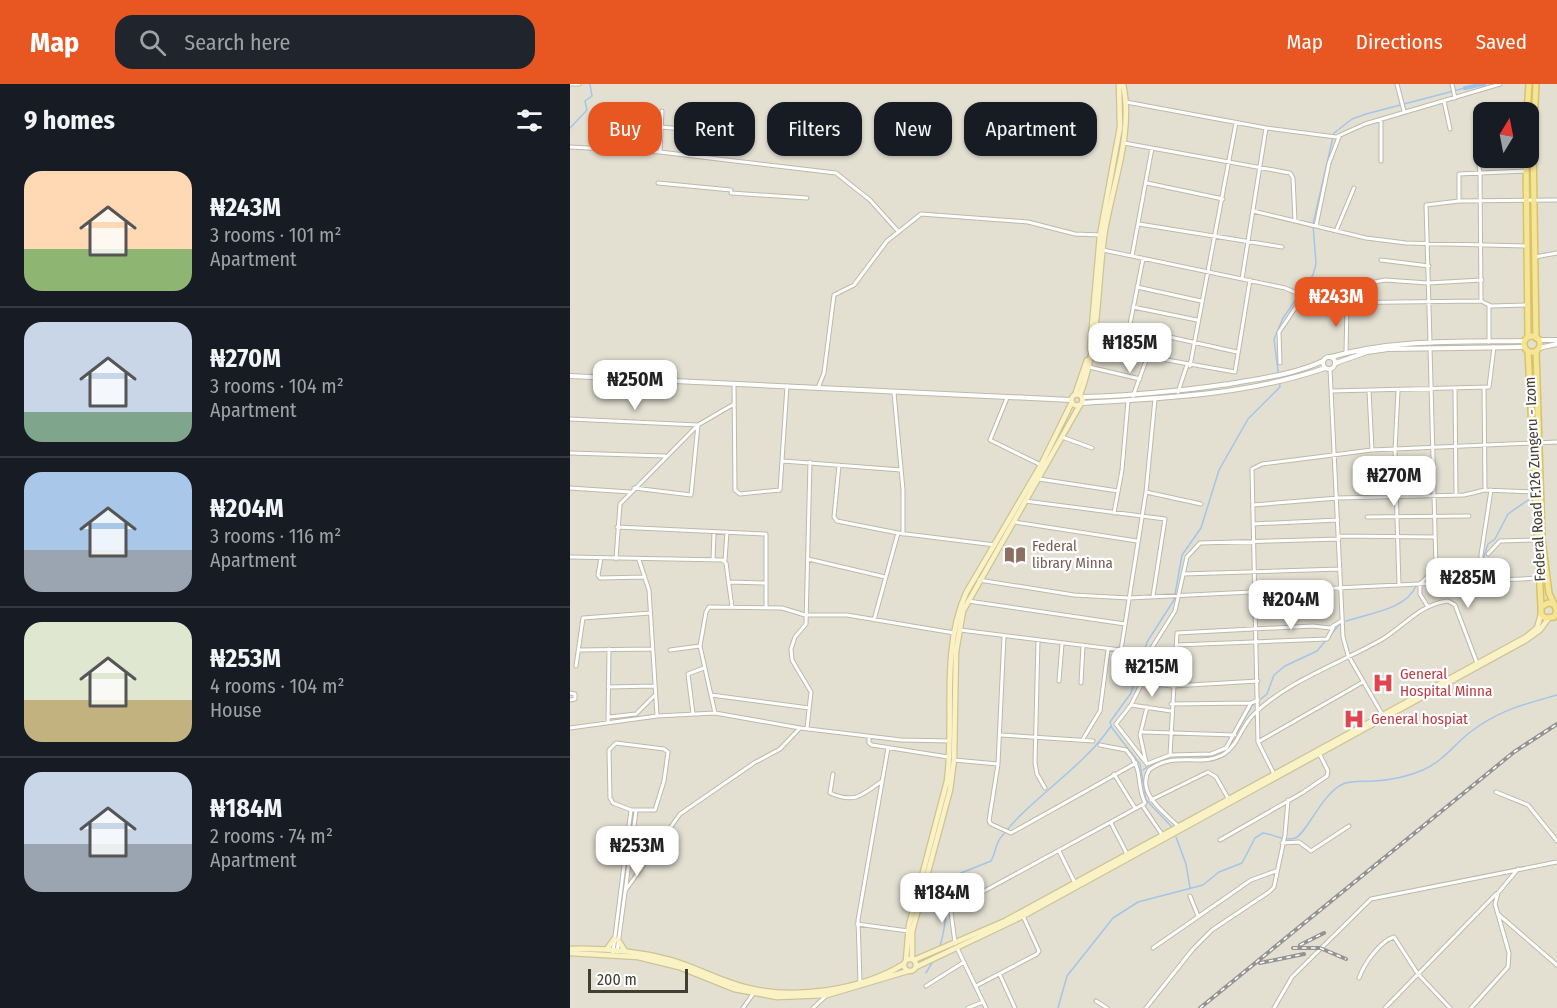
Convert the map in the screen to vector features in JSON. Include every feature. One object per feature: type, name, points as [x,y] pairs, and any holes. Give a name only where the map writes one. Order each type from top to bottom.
[{"type":"main road","points":[[908,971],[912,932],[944,819],[952,759],[956,631],[979,580],[1080,399],[1089,367],[1096,336],[1103,250],[1122,142],[1125,102],[1121,84]]},
{"type":"main road","points":[[1080,399],[1090,349],[1100,235],[1120,127],[1121,84]]},
{"type":"main road","points":[[1528,102],[1529,84]]},
{"type":"main road","points":[[1526,344],[1538,339],[1533,141],[1536,84]]},
{"type":"main road","name":"Federal Road F.126 Zungeru - Izom","points":[[1526,171],[1529,305],[1526,344],[1545,570],[1557,611]]},
{"type":"main road","name":"Federal Road F.126 Zungeru - Izom","points":[[1538,339],[1534,492],[1541,611]]},
{"type":"main road","points":[[1526,344],[1537,350]]},
{"type":"main road","points":[[1072,401],[1080,399]]},
{"type":"main road","points":[[1072,401],[1080,399]]},
{"type":"main road","points":[[916,967],[909,961],[908,931],[939,819],[952,759],[950,741],[957,614],[966,593],[1041,465],[1072,401]]},
{"type":"main road","points":[[570,951],[625,951],[672,960],[727,981],[763,990],[819,991],[860,981],[909,961],[936,953],[1023,916],[1179,827],[1320,755],[1534,631],[1546,603],[1554,604]]},
{"type":"main road","points":[[1541,611],[1557,624]]},
{"type":"main road","points":[[955,945],[1128,856],[1526,640],[1540,630],[1557,611]]},
{"type":"main road","points":[[606,949],[616,940],[625,951]]},
{"type":"main road","points":[[570,951],[606,949],[670,964],[753,994],[790,997],[827,995],[908,971],[936,953]]},
{"type":"street","points":[[570,84],[579,84]]},
{"type":"street","points":[[1397,84],[1404,110]]},
{"type":"street","points":[[1452,84],[1454,94]]},
{"type":"street","points":[[1125,102],[1266,128],[1337,136],[1404,110],[1444,101],[1454,94],[1500,84]]},
{"type":"street","points":[[1444,101],[1450,129]]},
{"type":"street","points":[[1381,119],[1381,161]]},
{"type":"street","points":[[1178,392],[1194,343],[1236,123]]},
{"type":"street","points":[[1242,279],[1266,128]]},
{"type":"street","points":[[1313,226],[1337,136]]},
{"type":"street","points":[[1122,142],[1229,160],[1293,175],[1295,221]]},
{"type":"street","points":[[570,147],[588,148]]},
{"type":"street","points":[[1132,256],[1152,148]]},
{"type":"street","points":[[662,152],[836,173],[870,200],[897,230]]},
{"type":"street","points":[[1479,168],[1481,301]]},
{"type":"street","points":[[1459,201],[1458,175],[1526,171]]},
{"type":"street","points":[[658,183],[807,198]]},
{"type":"street","points":[[1147,183],[1223,199]]},
{"type":"street","points":[[1336,231],[1354,188]]},
{"type":"street","points":[[1428,607],[1420,594],[1420,584],[1436,570],[1428,283],[1429,244],[1426,205],[1459,201],[1557,200]]},
{"type":"street","points":[[1253,211],[1366,238],[1429,244],[1528,246]]},
{"type":"street","points":[[818,388],[824,373],[833,297],[839,291],[854,285],[871,260],[897,230],[924,213],[1028,222],[1075,234],[1100,235]]},
{"type":"street","points":[[1139,224],[1282,247]]},
{"type":"street","points":[[1103,250],[1250,280],[1295,291],[1320,303],[1481,301],[1489,305],[1529,305]]},
{"type":"street","points":[[1535,257],[1557,253]]},
{"type":"street","points":[[1143,259],[1126,351],[1147,358],[1235,373],[1250,280]]},
{"type":"street","points":[[1381,260],[1428,266]]},
{"type":"street","points":[[1365,284],[1384,280],[1428,283],[1482,280]]},
{"type":"street","points":[[1137,288],[1201,301]]},
{"type":"street","points":[[1280,363],[1278,332],[1303,295]]},
{"type":"street","points":[[1346,353],[1347,304]]},
{"type":"street","points":[[1489,305],[1489,342]]},
{"type":"street","points":[[1133,307],[1197,320]]},
{"type":"street","points":[[1129,328],[1237,352]]},
{"type":"street","points":[[1538,339],[1557,340]]},
{"type":"street","points":[[1285,378],[1331,357],[1371,347],[1489,342],[1526,344]]},
{"type":"street","points":[[1080,399],[1128,401],[1155,399],[1277,380],[1327,368],[1367,352],[1430,345],[1494,347],[1526,344]]},
{"type":"street","points":[[1537,350],[1557,344]]},
{"type":"street","points":[[1332,391],[1398,391],[1490,386],[1494,347]]},
{"type":"street","points":[[1331,357],[1335,363]]},
{"type":"street","points":[[1133,396],[1147,358]]},
{"type":"street","points":[[1323,361],[1327,368],[1332,391],[1342,620],[1348,655],[1384,717]]},
{"type":"street","points":[[1089,367],[1140,379]]},
{"type":"street","points":[[570,376],[1072,401]]},
{"type":"street","points":[[1080,399],[1178,392],[1277,380]]},
{"type":"street","points":[[734,384],[736,493],[779,492],[787,387]]},
{"type":"street","points":[[1484,387],[1485,490]]},
{"type":"street","points":[[1455,389],[1456,495]]},
{"type":"street","points":[[1369,391],[1372,450]]},
{"type":"street","points":[[1398,391],[1395,450],[1400,585]]},
{"type":"street","points":[[874,620],[900,533],[901,470],[894,393]]},
{"type":"street","points":[[1007,398],[990,440],[1041,465]]},
{"type":"street","points":[[715,713],[700,646],[707,609],[782,608],[805,615],[847,615],[956,631],[1108,649],[1122,648],[1146,492],[1155,399]]},
{"type":"street","points":[[1114,513],[1119,491],[1128,401]]},
{"type":"street","points":[[616,559],[618,509],[630,492],[698,425],[734,404]]},
{"type":"street","points":[[570,418],[698,425]]},
{"type":"street","points":[[634,488],[691,495],[698,425]]},
{"type":"street","points":[[1060,436],[1092,448]]},
{"type":"street","points":[[1275,777],[1258,742],[1252,472],[1255,466],[1336,453],[1372,450],[1485,447],[1557,442]]},
{"type":"street","points":[[570,453],[665,456]]},
{"type":"street","points":[[783,461],[901,470]]},
{"type":"street","points":[[807,728],[810,687],[791,654],[792,641],[806,624],[810,462]]},
{"type":"street","points":[[839,465],[834,519],[900,533],[995,544]]},
{"type":"street","points":[[1037,479],[1119,491]]},
{"type":"street","points":[[570,488],[630,492]]},
{"type":"street","points":[[1253,505],[1338,498],[1456,495],[1485,490],[1534,492]]},
{"type":"street","points":[[1481,580],[1481,560],[1491,490]]},
{"type":"street","points":[[1146,492],[1201,504]]},
{"type":"street","points":[[1025,501],[1163,518],[1166,522],[1154,596]]},
{"type":"street","points":[[1367,517],[1468,516]]},
{"type":"street","points":[[1253,524],[1339,520]]},
{"type":"street","points":[[1013,522],[1137,541]]},
{"type":"street","points":[[617,527],[766,534],[766,608]]},
{"type":"street","points":[[713,560],[714,531]]},
{"type":"street","points":[[727,532],[724,561],[732,607]]},
{"type":"street","points":[[1147,764],[1116,726],[1116,721],[1131,705],[1142,683],[1148,654],[1174,611],[1187,557],[1200,543],[1435,537]]},
{"type":"street","points":[[1488,554],[1489,550],[1500,541],[1536,540]]},
{"type":"street","points":[[570,557],[724,561]]},
{"type":"street","points":[[602,558],[597,575],[600,578],[645,577]]},
{"type":"street","points":[[639,560],[645,577],[650,613],[657,716]]},
{"type":"street","points":[[808,560],[886,578]]},
{"type":"street","points":[[1183,574],[1340,569]]},
{"type":"street","points":[[979,580],[1074,595],[1129,597],[1540,578]]},
{"type":"street","points":[[729,582],[766,583]]},
{"type":"street","points":[[968,601],[1125,624]]},
{"type":"street","points":[[1179,827],[1151,800],[1146,785],[1149,770],[1170,759],[1209,759],[1224,754],[1236,743],[1258,710],[1348,655],[1381,640],[1428,607],[1448,601],[1455,605],[1477,663]]},
{"type":"street","points":[[576,666],[584,618],[650,613]]},
{"type":"street","points":[[1176,645],[1327,639],[1333,628],[1342,620]]},
{"type":"street","points":[[1170,755],[1171,704],[1178,633],[1333,628]]},
{"type":"street","points":[[1004,636],[998,764],[989,821],[1010,833],[1136,763]]},
{"type":"street","points":[[1038,640],[1036,769],[1045,788]]},
{"type":"street","points":[[1059,681],[1062,643]]},
{"type":"street","points":[[670,650],[700,646]]},
{"type":"street","points":[[1081,683],[1083,646]]},
{"type":"street","points":[[579,650],[652,649]]},
{"type":"street","points":[[1083,739],[1100,711],[1108,649]]},
{"type":"street","points":[[608,723],[609,650]]},
{"type":"street","points":[[693,714],[688,674],[705,668]]},
{"type":"street","points":[[1142,683],[1173,686],[1257,681]]},
{"type":"street","points":[[1258,742],[1363,682]]},
{"type":"street","points":[[608,687],[655,686]]},
{"type":"street","points":[[570,693],[575,693],[575,698],[570,699]]},
{"type":"street","points":[[608,717],[636,714],[655,695]]},
{"type":"street","points":[[711,695],[809,708]]},
{"type":"street","points":[[1171,704],[1258,701]]},
{"type":"street","points":[[1147,764],[1170,755],[1211,754],[1226,748],[1251,703]]},
{"type":"street","points":[[1131,705],[1171,711]]},
{"type":"street","points":[[1147,707],[1143,732],[1140,735],[1147,764]]},
{"type":"street","points":[[570,728],[657,716],[715,713],[800,728],[908,741],[950,741]]},
{"type":"street","points":[[625,891],[680,814],[754,763],[780,749],[800,728]]},
{"type":"street","points":[[1143,732],[1170,735],[1235,735]]},
{"type":"street","points":[[1000,735],[1093,741]]},
{"type":"street","points":[[869,736],[870,744],[888,748],[998,764]]},
{"type":"street","points":[[616,743],[663,749],[668,752],[658,807],[650,812],[633,811],[617,807],[610,798],[609,750],[616,743]]},
{"type":"street","points":[[986,1008],[955,945],[953,908],[1145,803],[1136,763],[1126,750],[1100,745]]},
{"type":"street","points":[[860,981],[857,924],[888,748]]},
{"type":"street","points":[[1220,840],[1327,776],[1328,771],[1320,755]]},
{"type":"street","points":[[1151,800],[1208,772],[1216,777],[1229,800]]},
{"type":"street","points":[[833,774],[830,793],[850,799],[859,797],[882,781]]},
{"type":"street","points":[[1114,774],[1135,808]]},
{"type":"street","points":[[1496,792],[1528,805],[1557,841]]},
{"type":"street","points":[[1146,1008],[1193,949],[1212,930],[1274,887],[1285,835],[1288,800]]},
{"type":"street","points":[[1142,805],[1163,836]]},
{"type":"street","points":[[616,940],[625,891],[633,811]]},
{"type":"street","points":[[615,952],[633,811]]},
{"type":"street","points":[[1111,823],[1128,856]]},
{"type":"street","points":[[1282,842],[1299,842],[1311,851],[1349,826]]},
{"type":"street","points":[[1059,851],[1075,883]]},
{"type":"street","points":[[1274,1008],[1292,977],[1371,899],[1557,862]]},
{"type":"street","points":[[1385,1008],[1498,893],[1519,868]]},
{"type":"street","points":[[1153,948],[1251,880],[1276,871]]},
{"type":"street","points":[[1471,1008],[1508,967],[1509,953],[1497,913],[1498,893]]},
{"type":"street","points":[[1190,896],[1198,916]]},
{"type":"street","points":[[1497,913],[1557,965]]},
{"type":"street","points":[[976,986],[1039,952],[1023,916]]},
{"type":"street","points":[[857,924],[908,931]]},
{"type":"street","points":[[1359,978],[1366,963],[1392,937],[1418,974],[1450,1008]]},
{"type":"street","points":[[926,986],[964,962]]},
{"type":"street","points":[[1000,975],[1015,1008]]},
{"type":"street","points":[[743,1008],[753,994]]},
{"type":"street","points":[[813,1008],[820,1006],[827,995]]},
{"type":"street","points":[[1096,1001],[1107,1008]]},
{"type":"street","points":[[968,1008],[983,1002]]},
{"type":"shaded area","points":[[570,84],[1557,84],[1557,1008],[570,1008]]},
{"type":"waterway","points":[[570,128],[587,110],[585,101],[592,96],[590,84]]},
{"type":"waterway","points":[[1465,88],[1484,84]]},
{"type":"waterway","points":[[1171,826],[1146,800],[1140,764],[1112,728],[1110,722],[1131,693],[1147,642],[1174,600],[1182,555],[1201,528],[1219,470],[1248,419],[1280,387],[1274,339],[1283,318],[1313,275],[1316,264],[1313,224],[1334,133],[1352,119],[1366,114],[1465,88]]},
{"type":"waterway","points":[[1438,569],[1453,569],[1483,559],[1488,544],[1495,539],[1508,514],[1531,498]]},
{"type":"waterway","points":[[1346,621],[1395,606],[1404,601],[1416,586]]},
{"type":"waterway","points":[[1196,756],[1211,756],[1228,748],[1252,706],[1267,694],[1274,675],[1285,666],[1317,651],[1339,625]]},
{"type":"waterway","points":[[1058,1008],[1067,976],[1113,918],[1138,902],[1203,885],[1219,872],[1242,863],[1255,838],[1263,833],[1283,838],[1295,838],[1304,830],[1328,796],[1343,784],[1411,775],[1436,762],[1469,733],[1490,719],[1511,709],[1557,695]]},
{"type":"waterway","points":[[939,948],[949,893],[956,875],[991,861],[1000,839],[1014,822],[1073,769],[1111,726]]},
{"type":"waterway","points":[[1143,770],[1151,764]]},
{"type":"waterway","points":[[1176,837],[1186,864],[1190,888]]},
{"type":"waterway","points":[[926,973],[933,961]]},
{"type":"railway","points":[[1200,1008],[1514,752],[1557,724]]},
{"type":"railway","points":[[1300,945],[1324,933]]},
{"type":"railway","points":[[1293,948],[1320,948],[1346,959]]},
{"type":"railway","points":[[1260,963],[1304,954]]},
{"type":"place","name":"Federal library Minna","points":[[1015,555]]},
{"type":"place","name":"General Hospital Minna","points":[[1383,683]]},
{"type":"place","name":"General hospiat","points":[[1354,719]]}]
